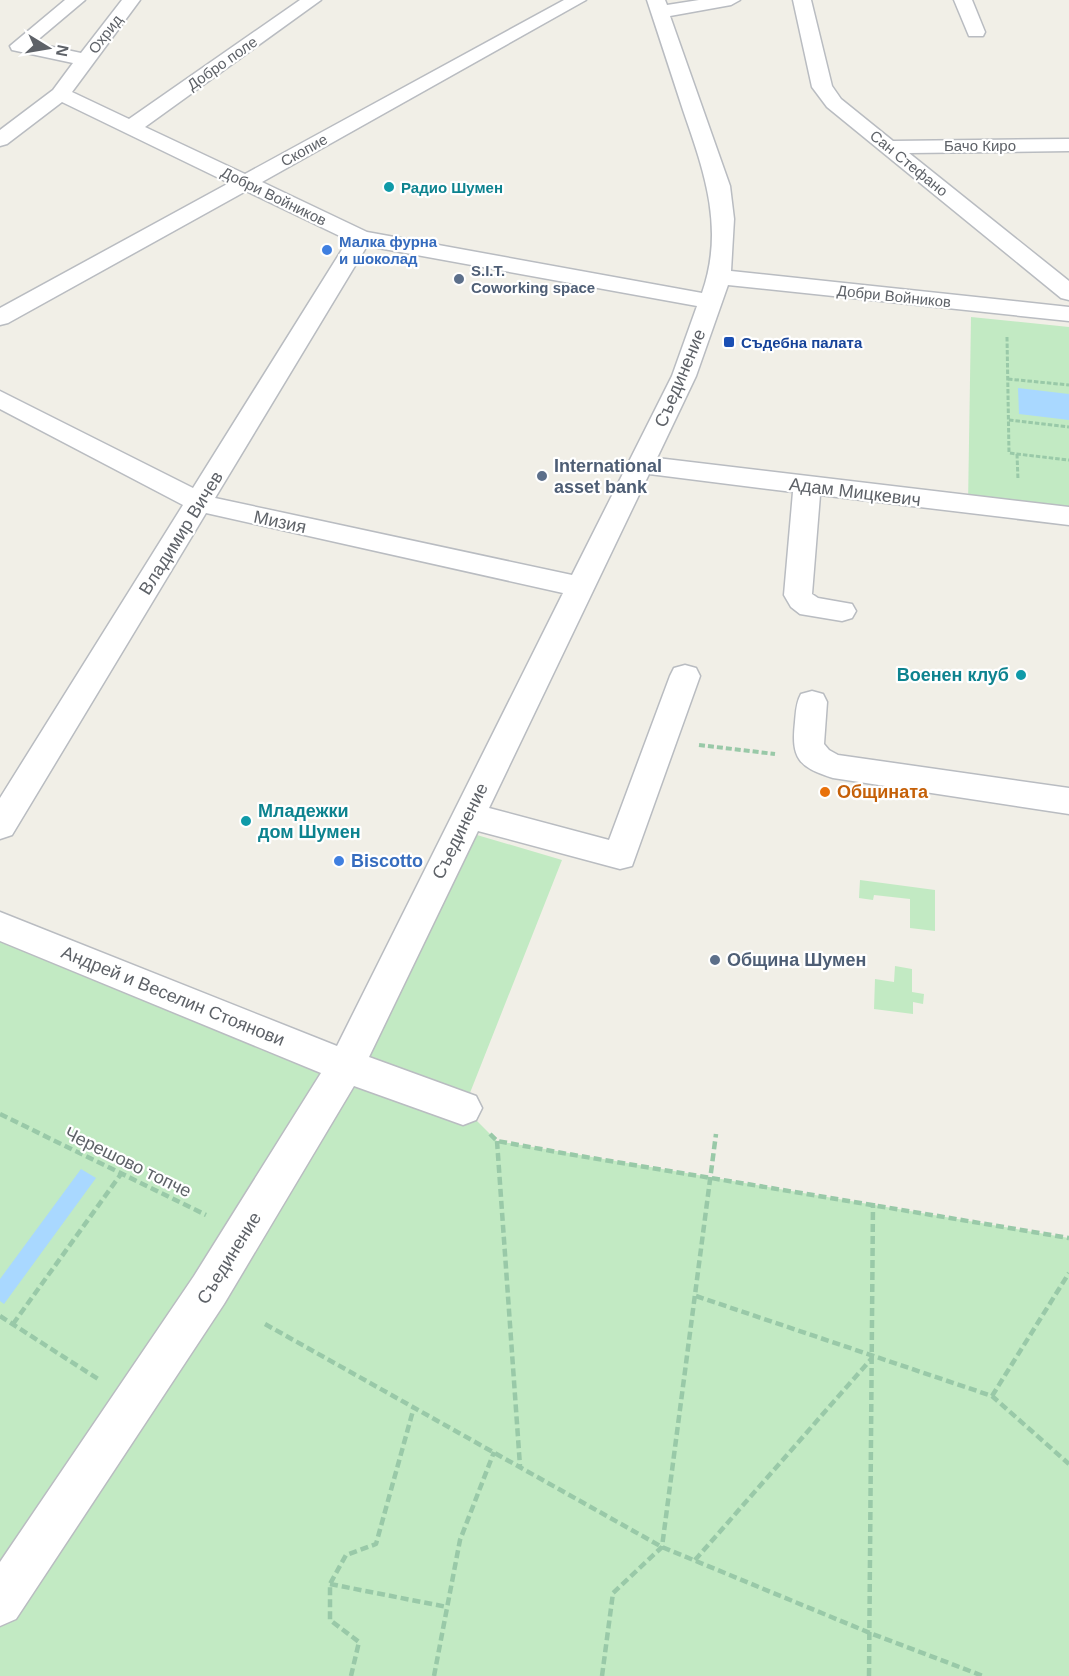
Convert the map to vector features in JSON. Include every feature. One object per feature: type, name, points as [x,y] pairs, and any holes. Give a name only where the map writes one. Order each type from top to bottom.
[{"type":"street","points":[[76,0],[19,46],[85,60]]},
{"type":"street","name":"Охрид","points":[[0,140],[60,94],[131,0]]},
{"type":"street","name":"Добро поле","points":[[132,127],[312,0]]},
{"type":"street","name":"Скопие","points":[[0,318],[577,0]]},
{"type":"street","points":[[658,6],[731,0]]},
{"type":"street","name":"Сан Стефано","points":[[802,0],[822,87],[834,103],[1069,292]]},
{"type":"street","points":[[963,0],[976,32]]},
{"type":"street","name":"Съединение","points":[[0,1604],[136,1403],[244,1234],[346,1066],[684,376],[715,290],[723,219],[719,186],[658,6]]},
{"type":"street","name":"Добри Войников","points":[[60,94],[360,238],[715,290],[1069,314]]},
{"type":"street","points":[[11,110],[32,114]]},
{"type":"street","name":"Бачо Киро","points":[[891,147],[1069,145]]},
{"type":"street","name":"Владимир Вичев","points":[[0,826],[200,503],[360,238]]},
{"type":"street","name":"Мизия","points":[[0,399],[200,503],[581,587]]},
{"type":"street","name":"Адам Мицкевич","points":[[642,465],[1069,516]]},
{"type":"street","points":[[807,486],[798,594],[806,606],[842,610]]},
{"type":"street","points":[[467,815],[620,855],[685,676]]},
{"type":"street","points":[[812,702],[808,746],[818,759],[833,766],[1069,801]]},
{"type":"street","name":"Андрей и Веселин Стоянови","points":[[0,926],[346,1066],[464,1108]]},
{"type":"path","points":[[1007,308],[1009,453],[1069,460]]},
{"type":"path","points":[[1008,378],[1069,385]]},
{"type":"path","points":[[1009,420],[1069,427]]},
{"type":"path","points":[[662,740],[818,759]]},
{"type":"path","points":[[464,1108],[497,1141],[1069,1238]]},
{"type":"path","name":"Черешово топче","points":[[1,1116],[244,1234]]},
{"type":"path","points":[[602,1676],[612,1593],[662,1547],[716,1134]]},
{"type":"path","points":[[497,1141],[520,1466]]},
{"type":"path","points":[[13,1324],[121,1174]]},
{"type":"path","points":[[869,1676],[873,1203]]},
{"type":"path","points":[[992,1396],[1069,1273]]},
{"type":"path","points":[[696,1296],[872,1358],[992,1396],[1069,1464]]},
{"type":"path","points":[[0,1316],[136,1403]]},
{"type":"path","points":[[265,1324],[662,1547],[870,1634],[983,1676]]},
{"type":"path","points":[[695,1560],[872,1358]]},
{"type":"path","points":[[351,1676],[359,1642],[330,1620],[330,1584],[346,1555],[376,1544],[414,1407]]},
{"type":"path","points":[[434,1676],[460,1540],[494,1452]]},
{"type":"path","points":[[330,1584],[447,1607]]},
{"type":"green space","points":[[971,317],[1069,327],[1069,516],[968,505]]},
{"type":"green space","points":[[460,830],[562,860],[464,1108],[497,1141],[1069,1238],[1069,1676],[0,1676],[0,926],[346,1065]]},
{"type":"green space","points":[[860,880],[935,890],[935,931],[910,928],[910,899],[874,895],[873,900],[859,898]]},
{"type":"green space","points":[[895,966],[912,969],[912,992],[924,994],[923,1004],[913,1002],[913,1014],[874,1009],[875,979],[894,982]]},
{"type":"water","points":[[1018,388],[1069,394],[1069,420],[1019,414]]},
{"type":"water","points":[[81,1169],[96,1178],[4,1304],[0,1301],[0,1279]]},
{"type":"place","name":"Радио Шумен","points":[[389,187]]},
{"type":"place","name":"Малка фурна и шоколад","points":[[327,250]]},
{"type":"place","name":"S.I.T. Coworking space","points":[[459,279]]},
{"type":"place","name":"Съдебна палата","points":[[729,342]]},
{"type":"place","name":"International asset bank","points":[[542,476]]},
{"type":"place","name":"Военен клуб","points":[[1021,675]]},
{"type":"place","name":"Общината","points":[[825,792]]},
{"type":"place","name":"Младежки дом Шумен","points":[[246,821]]},
{"type":"place","name":"Biscotto","points":[[339,861]]},
{"type":"place","name":"Община Шумен","points":[[715,960]]}]
